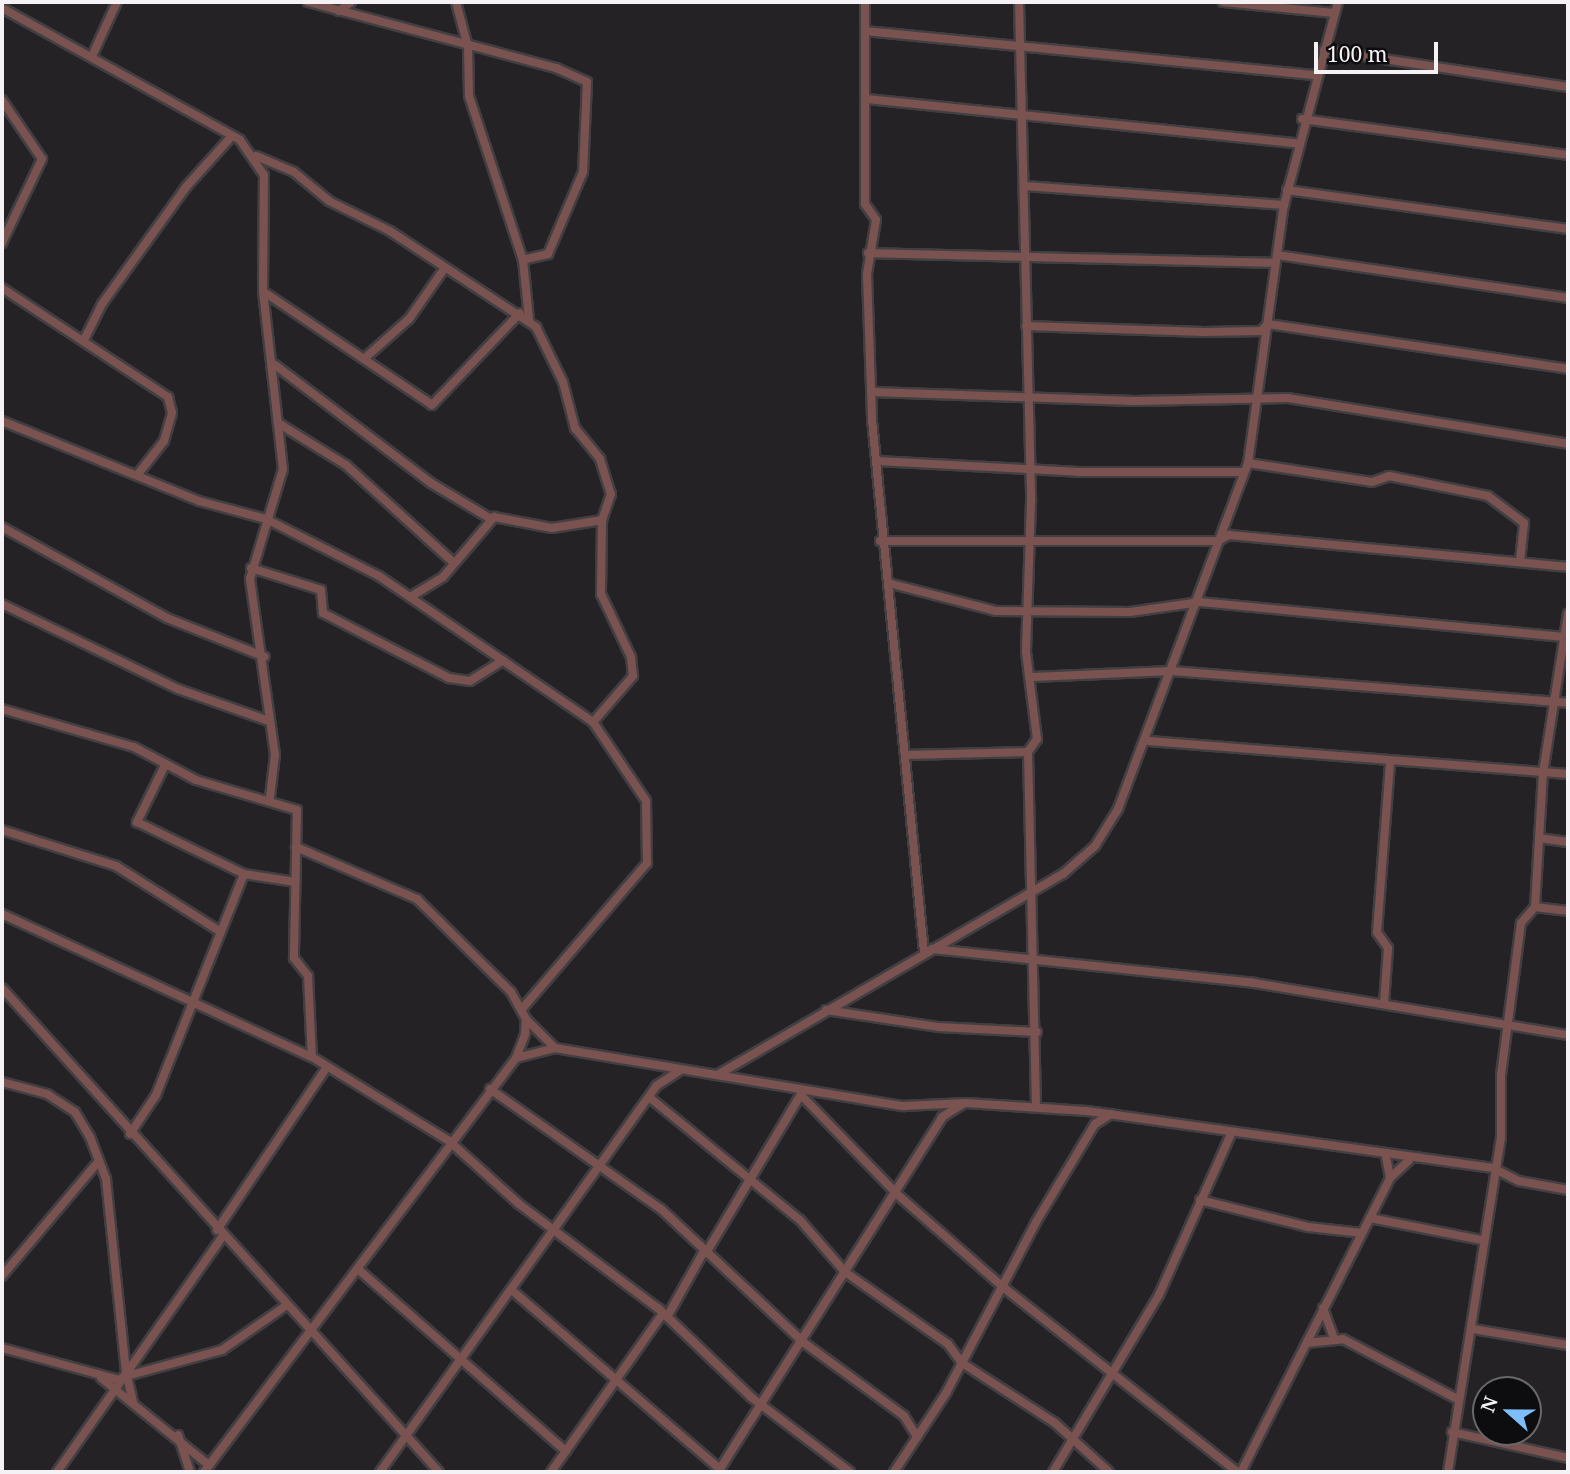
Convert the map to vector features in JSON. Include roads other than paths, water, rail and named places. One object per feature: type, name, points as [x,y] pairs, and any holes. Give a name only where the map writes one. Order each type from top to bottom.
[{"type":"street","points":[[92,56],[117,2]]},
{"type":"street","points":[[308,2],[468,47],[556,68],[587,82],[583,172],[548,254],[523,260]]},
{"type":"street","points":[[340,10],[352,2]]},
{"type":"street","points":[[456,2],[468,47],[469,96],[523,260],[529,319],[559,374],[575,428],[604,467],[611,494],[602,520],[601,594],[631,657],[632,676],[593,722]]},
{"type":"street","points":[[865,2],[865,204],[876,220],[868,253],[880,541],[888,583],[928,950]]},
{"type":"street","points":[[1019,2],[1025,186],[1030,540],[1028,611],[1037,739],[1028,752],[1036,961],[1036,1107]]},
{"type":"street","points":[[1223,2],[1334,13]]},
{"type":"street","points":[[719,1074],[1034,890],[1095,846],[1149,741],[1246,468],[1259,397],[1284,205],[1296,143],[1338,2]]},
{"type":"street","points":[[5,7],[232,136],[256,156],[294,172],[329,201],[529,319]]},
{"type":"street","points":[[865,31],[929,41],[1021,44],[1316,75]]},
{"type":"street","points":[[1324,50],[1568,87]]},
{"type":"street","points":[[867,99],[1296,143]]},
{"type":"street","points":[[2,100],[42,159],[2,243]]},
{"type":"street","points":[[1302,119],[1568,155]]},
{"type":"street","points":[[84,340],[186,187],[232,136]]},
{"type":"street","points":[[256,156],[265,182],[263,291],[275,365],[282,481],[266,519],[251,568],[265,657],[269,721],[275,755],[270,797]]},
{"type":"street","points":[[1025,186],[1284,205]]},
{"type":"street","points":[[1287,190],[1568,229]]},
{"type":"street","points":[[868,253],[1276,259],[1568,298]]},
{"type":"street","points":[[365,358],[409,319],[444,269]]},
{"type":"street","points":[[2,288],[169,397],[172,413],[164,441],[138,474]]},
{"type":"street","points":[[263,291],[436,405],[520,313]]},
{"type":"street","points":[[1026,326],[1204,332],[1261,331],[1268,324]]},
{"type":"street","points":[[1268,324],[1568,369]]},
{"type":"street","points":[[275,365],[431,483],[491,519],[552,528],[602,520]]},
{"type":"street","points":[[873,391],[1026,398],[1259,397],[1568,444]]},
{"type":"street","points":[[2,421],[199,501],[266,519],[410,597],[593,722],[646,801],[646,870],[522,1009]]},
{"type":"street","points":[[278,423],[346,465],[453,562]]},
{"type":"street","points":[[877,461],[1028,468],[1246,468],[1372,482],[1389,476],[1489,496],[1524,523],[1520,561]]},
{"type":"street","points":[[410,597],[453,562],[491,519]]},
{"type":"street","points":[[2,527],[167,618],[265,657]]},
{"type":"street","points":[[880,541],[1218,541],[1229,535],[1568,567]]},
{"type":"street","points":[[251,568],[321,590],[323,613],[449,678],[470,681],[503,660]]},
{"type":"street","points":[[888,583],[957,606],[1028,611],[1129,612],[1191,608],[1200,602],[1565,637]]},
{"type":"street","points":[[2,604],[178,689],[269,721]]},
{"type":"street","points":[[1448,1472],[1452,1432],[1473,1329],[1481,1240],[1493,1168],[1521,923],[1535,907],[1544,772],[1552,702],[1568,614]]},
{"type":"street","points":[[1032,677],[1172,671],[1568,703]]},
{"type":"street","points":[[2,709],[134,747],[165,765],[219,788],[270,797],[297,810],[294,958],[308,976],[312,1058]]},
{"type":"street","points":[[1149,741],[1568,774]]},
{"type":"street","points":[[905,755],[1028,752]]},
{"type":"street","points":[[1384,1003],[1388,948],[1377,932],[1390,762]]},
{"type":"street","points":[[165,765],[137,822],[244,874],[295,882]]},
{"type":"street","points":[[2,830],[116,866],[218,930]]},
{"type":"street","points":[[1539,838],[1568,842]]},
{"type":"street","points":[[296,847],[417,899],[522,1009],[526,1019],[555,1048]]},
{"type":"street","points":[[130,1134],[156,1095],[218,930],[244,874]]},
{"type":"street","points":[[1535,907],[1568,911]]},
{"type":"street","points":[[2,914],[312,1058],[449,1141],[519,1205],[559,1230],[663,1313],[763,1405],[850,1472]]},
{"type":"street","points":[[928,950],[1196,975],[1511,1023],[1568,1035]]},
{"type":"street","points":[[2,988],[220,1233],[402,1431],[410,1435],[439,1472]]},
{"type":"street","points":[[826,1010],[938,1027],[1037,1032]]},
{"type":"street","points":[[101,1378],[178,1435],[206,1469],[353,1278],[361,1274],[449,1141],[516,1058],[526,1019]]},
{"type":"street","points":[[516,1058],[555,1048],[679,1071],[719,1074],[802,1093],[903,1106],[965,1103],[1111,1114],[1386,1157],[1493,1168],[1519,1181],[1568,1190]]},
{"type":"street","points":[[57,1472],[220,1233],[327,1067]]},
{"type":"street","points":[[380,1472],[410,1435],[462,1357],[514,1293],[649,1097],[679,1071]]},
{"type":"street","points":[[2,1082],[47,1094],[75,1112],[99,1161],[123,1375],[133,1403]]},
{"type":"street","points":[[490,1089],[661,1209],[803,1342],[904,1416],[917,1437]]},
{"type":"street","points":[[551,1472],[614,1376],[699,1265],[802,1093]]},
{"type":"street","points":[[802,1093],[898,1195],[1003,1287],[1111,1373],[1231,1461],[1239,1472],[1390,1178],[1409,1160]]},
{"type":"street","points":[[649,1097],[750,1176],[845,1272],[948,1344],[962,1363],[1055,1423],[1072,1444],[1109,1472]]},
{"type":"street","points":[[514,1293],[614,1376],[719,1471],[845,1272],[898,1195],[942,1117],[965,1103]]},
{"type":"street","points":[[1087,1111],[1090,1135]]},
{"type":"street","points":[[894,1472],[962,1363],[1090,1135],[1111,1114]]},
{"type":"street","points":[[1053,1472],[1158,1295],[1231,1134]]},
{"type":"street","points":[[1386,1157],[1390,1178]]},
{"type":"street","points":[[2,1276],[99,1161]]},
{"type":"street","points":[[1200,1200],[1308,1227],[1362,1233]]},
{"type":"street","points":[[1370,1218],[1481,1240]]},
{"type":"street","points":[[699,1265],[713,1260]]},
{"type":"street","points":[[361,1274],[462,1357],[566,1451]]},
{"type":"street","points":[[2,1348],[101,1378],[123,1375],[222,1350],[287,1305]]},
{"type":"street","points":[[1323,1308],[1333,1336]]},
{"type":"street","points":[[1473,1329],[1568,1345]]},
{"type":"street","points":[[1307,1343],[1333,1336],[1459,1400]]},
{"type":"street","points":[[1452,1432],[1568,1458]]},
{"type":"street","points":[[178,1435],[190,1472]]},
{"type":"street","points":[[1231,1461],[1245,1462]]}]
